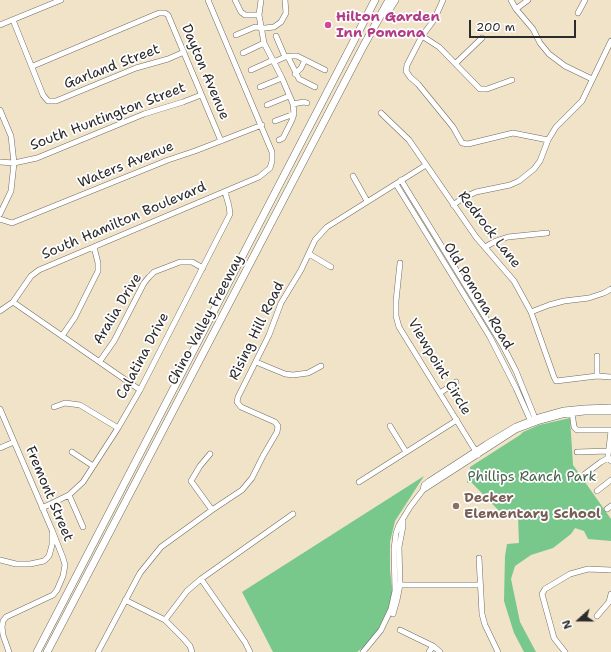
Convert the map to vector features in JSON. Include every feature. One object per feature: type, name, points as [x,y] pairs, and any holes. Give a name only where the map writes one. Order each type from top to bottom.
[{"type":"highway","name":"Chino Valley Freeway","points":[[37,652],[341,65],[373,0]]},
{"type":"highway","name":"Chino Valley Freeway","points":[[47,652],[364,45],[389,0]]},
{"type":"highway","points":[[364,45],[395,0]]},
{"type":"street","points":[[0,25],[61,0]]},
{"type":"street","points":[[208,0],[262,125]]},
{"type":"street","points":[[235,0],[241,12],[245,15],[259,15]]},
{"type":"street","points":[[261,0],[259,15],[264,43],[282,78],[293,104],[294,114],[283,138],[279,140]]},
{"type":"street","points":[[236,35],[255,27],[274,27],[281,22],[286,13],[285,0]]},
{"type":"street","points":[[443,0],[434,20],[422,36],[406,71],[453,126],[462,143],[468,144],[514,133],[548,140]]},
{"type":"street","points":[[511,0],[516,9],[533,29],[540,43],[549,54],[565,66],[592,79]]},
{"type":"street","points":[[516,9],[528,0]]},
{"type":"street","points":[[578,13],[585,0]]},
{"type":"street","name":"Dayton Avenue","points":[[33,66],[159,13],[165,12],[168,15],[221,141]]},
{"type":"street","points":[[13,20],[33,66]]},
{"type":"street","points":[[276,36],[299,79],[315,87]]},
{"type":"street","points":[[422,36],[439,47],[480,89],[487,90],[512,80]]},
{"type":"street","points":[[456,63],[482,38]]},
{"type":"street","points":[[453,205],[476,192],[499,188],[519,181],[534,169],[556,127],[582,101],[611,41]]},
{"type":"street","points":[[243,53],[264,43]]},
{"type":"street","name":"Garland Street","points":[[33,66],[44,95],[48,101],[56,101],[136,68],[168,59],[184,52]]},
{"type":"street","points":[[251,70],[273,60],[276,61],[287,57],[297,56],[325,70]]},
{"type":"street","points":[[296,74],[305,60]]},
{"type":"street","points":[[260,87],[282,78]]},
{"type":"street","name":"South Huntington Street","points":[[0,162],[14,162],[37,158],[144,114],[201,95]]},
{"type":"street","points":[[267,105],[289,96]]},
{"type":"street","points":[[293,104],[304,102],[307,103]]},
{"type":"street","points":[[0,110],[11,136],[14,162],[12,191],[0,214]]},
{"type":"street","name":"Redrock Lane","points":[[381,113],[409,140],[476,237],[514,281],[531,312],[556,381],[597,376]]},
{"type":"street","points":[[275,121],[294,114]]},
{"type":"street","name":"Waters Avenue","points":[[0,219],[12,223],[168,160],[262,125]]},
{"type":"street","name":"South Hamilton Boulevard","points":[[0,311],[13,302],[31,276],[39,270],[259,177],[270,168],[272,161],[272,152],[262,125]]},
{"type":"street","name":"Rising Hill Road","points":[[212,510],[242,490],[252,478],[277,432],[278,426],[275,422],[241,407],[237,402],[238,396],[270,335],[281,303],[301,270],[315,240],[327,227],[426,165]]},
{"type":"street","points":[[353,176],[367,201]]},
{"type":"street","name":"Old Pomona Road","points":[[401,180],[503,346],[516,371],[532,421]]},
{"type":"street","name":"Old Pomona Road","points":[[396,184],[490,337],[532,421]]},
{"type":"street","name":"Calatina Drive","points":[[42,508],[69,495],[82,482],[118,428],[140,390],[230,214],[225,192]]},
{"type":"street","points":[[485,247],[496,241],[508,238],[547,233]]},
{"type":"street","points":[[62,336],[75,317],[98,270],[94,247]]},
{"type":"street","points":[[309,254],[331,267]]},
{"type":"street","name":"Aralia Drive","points":[[100,361],[114,341],[148,277],[154,272],[180,262],[192,262],[203,268]]},
{"type":"street","name":"Viewpoint Circle","points":[[400,262],[396,301],[396,316],[399,327],[477,452]]},
{"type":"street","points":[[531,312],[564,301],[589,298],[611,289]]},
{"type":"street","points":[[13,302],[140,390]]},
{"type":"street","points":[[597,356],[597,376],[611,377]]},
{"type":"street","points":[[256,362],[285,374],[293,375],[308,372],[321,366]]},
{"type":"street","points":[[440,393],[456,382]]},
{"type":"street","points":[[54,407],[64,403],[80,405],[118,428]]},
{"type":"street","points":[[367,652],[389,624],[395,610],[399,547],[403,526],[402,520],[423,490],[477,452],[532,421],[551,413],[611,407]]},
{"type":"street","name":"Fremont Street","points":[[0,409],[52,530],[65,565],[63,576],[57,590],[53,595],[6,617],[3,621],[3,635],[9,652]]},
{"type":"street","points":[[572,411],[611,412]]},
{"type":"street","points":[[572,411],[574,427],[578,430],[611,430],[608,451],[610,460],[602,462],[585,474]]},
{"type":"street","points":[[360,482],[457,420]]},
{"type":"street","points":[[390,426],[406,452]]},
{"type":"street","points":[[0,448],[14,442]]},
{"type":"street","points":[[577,452],[608,451]]},
{"type":"street","points":[[72,452],[93,466]]},
{"type":"street","points":[[98,652],[140,573],[161,547],[212,510],[191,481],[200,466],[210,454]]},
{"type":"street","points":[[597,491],[611,480]]},
{"type":"street","points":[[69,495],[83,527]]},
{"type":"street","points":[[165,620],[187,591],[201,579],[293,514]]},
{"type":"street","points":[[0,560],[16,564],[30,564],[44,561],[48,556],[52,545],[52,530]]},
{"type":"street","points":[[479,558],[482,614],[485,625],[498,652]]},
{"type":"street","points":[[566,652],[554,638],[542,594],[545,589],[570,574],[588,570],[611,570]]},
{"type":"street","points":[[201,579],[245,642],[250,652]]},
{"type":"street","points":[[397,585],[480,586]]},
{"type":"street","points":[[363,652],[377,636],[387,621],[397,585]]},
{"type":"street","points":[[597,616],[609,602],[611,594]]},
{"type":"street","points":[[125,600],[165,620],[190,646],[192,652]]},
{"type":"street","points":[[400,630],[433,646],[440,652]]},
{"type":"street","points":[[429,652],[433,646]]},
{"type":"green space","name":"Phillips Ranch Park","points":[[570,418],[573,465],[611,519],[611,541],[588,539],[584,531],[575,528],[571,534],[553,548],[531,555],[515,566],[511,579],[520,622],[536,652],[524,652],[514,633],[504,601],[505,556],[507,544],[519,543],[518,516],[505,517],[471,482],[467,483],[467,477],[470,467],[523,432],[539,425]]},
{"type":"green space","points":[[424,476],[395,521],[390,542],[390,570],[393,597],[388,613],[380,628],[369,643],[357,652],[273,652],[242,592]]},
{"type":"place","name":"Hilton Garden Inn Pomona","points":[[328,25]]},
{"type":"place","name":"Decker Elementary School","points":[[456,506]]}]
